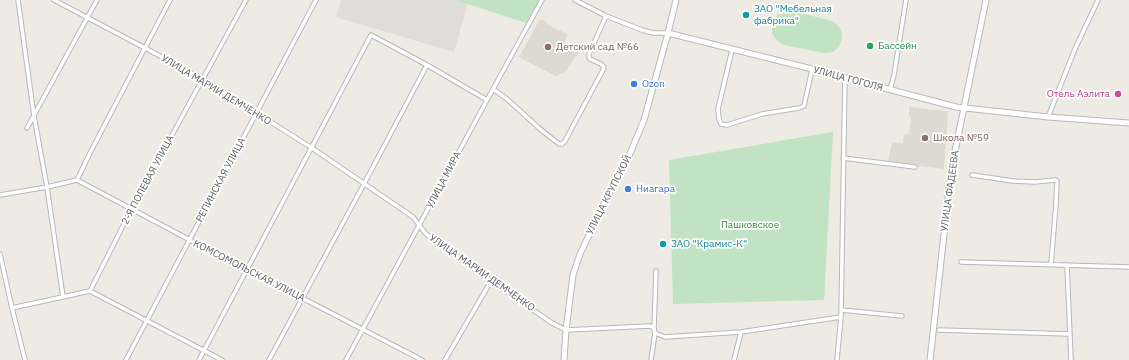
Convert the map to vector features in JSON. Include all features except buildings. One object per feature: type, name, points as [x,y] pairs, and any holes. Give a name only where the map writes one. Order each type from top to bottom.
[{"type":"street","points":[[18,0],[34,116],[47,187],[63,297]]},
{"type":"street","name":"УЛИЦА МАРИИ ДЕМЧЕНКО","points":[[54,0],[203,79],[312,148],[413,217],[427,235],[552,323],[566,330]]},
{"type":"street","points":[[27,128],[97,0]]},
{"type":"street","points":[[0,195],[77,180],[170,0]]},
{"type":"street","name":"2-Я ПОЛЕВАЯ УЛИЦА","points":[[90,291],[131,210],[246,0]]},
{"type":"street","name":"РЕПИНСКАЯ УЛИЦА","points":[[126,360],[316,0]]},
{"type":"street","name":"УЛИЦА МИРА","points":[[346,360],[542,0]]},
{"type":"street","name":"УЛИЦА ГОГОЛЯ","points":[[575,0],[606,16],[642,30],[668,34],[845,77],[890,90],[964,108],[1048,117],[1129,123]]},
{"type":"street","name":"УЛИЦА КРУПСКОЙ","points":[[564,360],[573,275],[580,254],[611,189],[629,156],[644,120],[676,0]]},
{"type":"street","points":[[890,90],[894,76],[906,0]]},
{"type":"street","name":"УЛИЦА ФАДЕЕВА","points":[[930,360],[951,171],[986,0]]},
{"type":"street","points":[[1048,117],[1075,49],[1098,0]]},
{"type":"street","points":[[493,89],[507,99],[540,129],[559,144],[562,144],[603,70],[604,67],[590,59],[588,54],[606,16]]},
{"type":"street","points":[[199,360],[371,35],[427,65],[487,100]]},
{"type":"street","points":[[732,50],[718,109],[719,119],[722,124],[727,125],[762,114],[804,106],[812,69]]},
{"type":"street","points":[[269,360],[427,65]]},
{"type":"street","points":[[837,360],[841,317],[845,77]]},
{"type":"street","points":[[843,158],[915,167]]},
{"type":"street","points":[[972,175],[1013,181],[1057,181],[1051,264]]},
{"type":"street","name":"КОМСОМОЛЬСКАЯ УЛИЦА","points":[[77,180],[131,210],[422,360]]},
{"type":"street","points":[[0,254],[25,360]]},
{"type":"street","points":[[961,262],[1129,267]]},
{"type":"street","points":[[1067,265],[1071,360]]},
{"type":"street","points":[[651,360],[655,333],[656,271]]},
{"type":"street","points":[[445,360],[490,280]]},
{"type":"street","points":[[12,308],[90,291],[222,360]]},
{"type":"street","points":[[841,310],[902,316]]},
{"type":"street","points":[[655,333],[666,337],[741,332],[841,317]]},
{"type":"street","points":[[566,330],[650,326],[654,328]]},
{"type":"street","points":[[938,330],[1070,334]]},
{"type":"street","points":[[734,360],[741,332]]},
{"type":"shaded area","points":[[341,0],[456,0],[468,3],[454,52],[336,17]]},
{"type":"shaded area","name":"Детский сад №66","points":[[540,19],[567,34],[564,43],[580,51],[563,74],[559,74],[557,77],[519,57]]},
{"type":"shaded area","name":"Школа №59","points":[[909,107],[948,111],[944,169],[888,162],[892,142],[903,143],[904,134],[909,134],[911,117],[909,116]]},
{"type":"green space","points":[[456,0],[539,0],[526,23]]},
{"type":"green space","points":[[784,11],[792,11],[834,22],[840,28],[842,34],[842,39],[839,46],[833,52],[824,53],[784,45],[779,42],[772,33],[772,25],[776,16]]},
{"type":"green space","name":"Пашковское","points":[[833,132],[824,300],[673,304],[669,160]]},
{"type":"place","name":"ЗАО \"Мебельная фабрика\"","points":[[746,15]]},
{"type":"place","name":"Бассейн","points":[[870,46]]},
{"type":"place","name":"Детский сад №66","points":[[548,47]]},
{"type":"place","name":"Ozon","points":[[634,84]]},
{"type":"place","name":"Отель Аэлита","points":[[1118,94]]},
{"type":"place","name":"Школа №59","points":[[925,138]]},
{"type":"place","name":"Ниагара","points":[[628,189]]},
{"type":"place","name":"ЗАО \"Крамис-К\"","points":[[663,244]]}]
